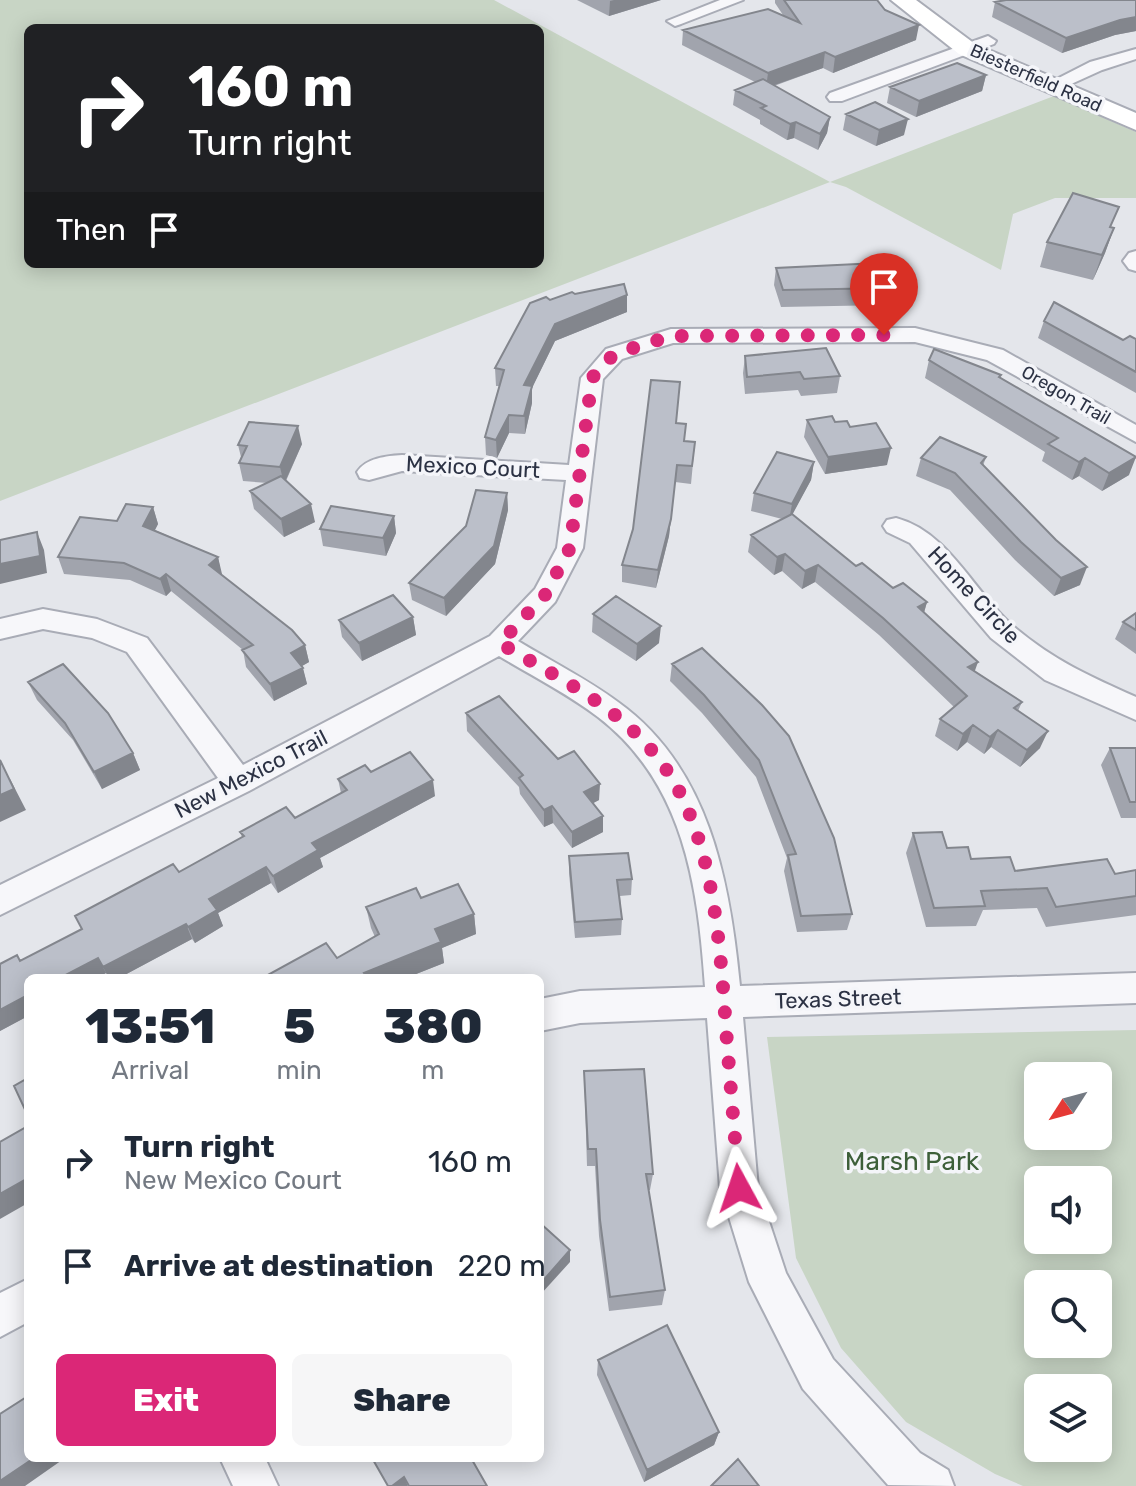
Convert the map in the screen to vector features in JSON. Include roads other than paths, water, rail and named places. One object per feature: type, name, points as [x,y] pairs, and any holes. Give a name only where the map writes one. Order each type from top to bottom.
[{"type":"street","points":[[675,21],[735,0]]},
{"type":"street","name":"Biesterfield Road","points":[[902,0],[977,45],[1136,122]]},
{"type":"street","name":"Biesterfield Road","points":[[929,0],[977,45]]},
{"type":"street","points":[[836,97],[977,45]]},
{"type":"street","points":[[1060,83],[1136,54]]},
{"type":"street","name":"Biesterfield Road","points":[[1060,83],[1136,107]]},
{"type":"street","points":[[1136,257],[1133,261],[1136,265]]},
{"type":"street","name":"Oregon Trail","points":[[579,473],[592,378],[614,354],[639,343],[671,336],[915,335],[995,355],[1136,435]]},
{"type":"street","name":"Mexico Court","points":[[369,472],[387,464],[402,463],[579,473]]},
{"type":"street","name":"New Mexico Trail","points":[[0,901],[238,782],[500,643],[545,595],[570,548],[579,473]]},
{"type":"street","name":"Home Circle","points":[[896,526],[919,537],[1001,631],[1055,673],[1136,709]]},
{"type":"street","points":[[0,629],[43,619],[97,629],[137,645],[238,782]]},
{"type":"street","points":[[500,643],[609,710],[653,752],[685,802],[705,862],[724,1004],[739,1188],[769,1282],[818,1374],[904,1469],[932,1486]]},
{"type":"street","name":"Texas Street","points":[[544,1014],[580,1007],[1136,988]]},
{"type":"street","points":[[0,1316],[24,1301]]},
{"type":"street","points":[[244,1462],[256,1486]]},
{"type":"park label","name":"Marsh Park","points":[[912,1161]]}]
